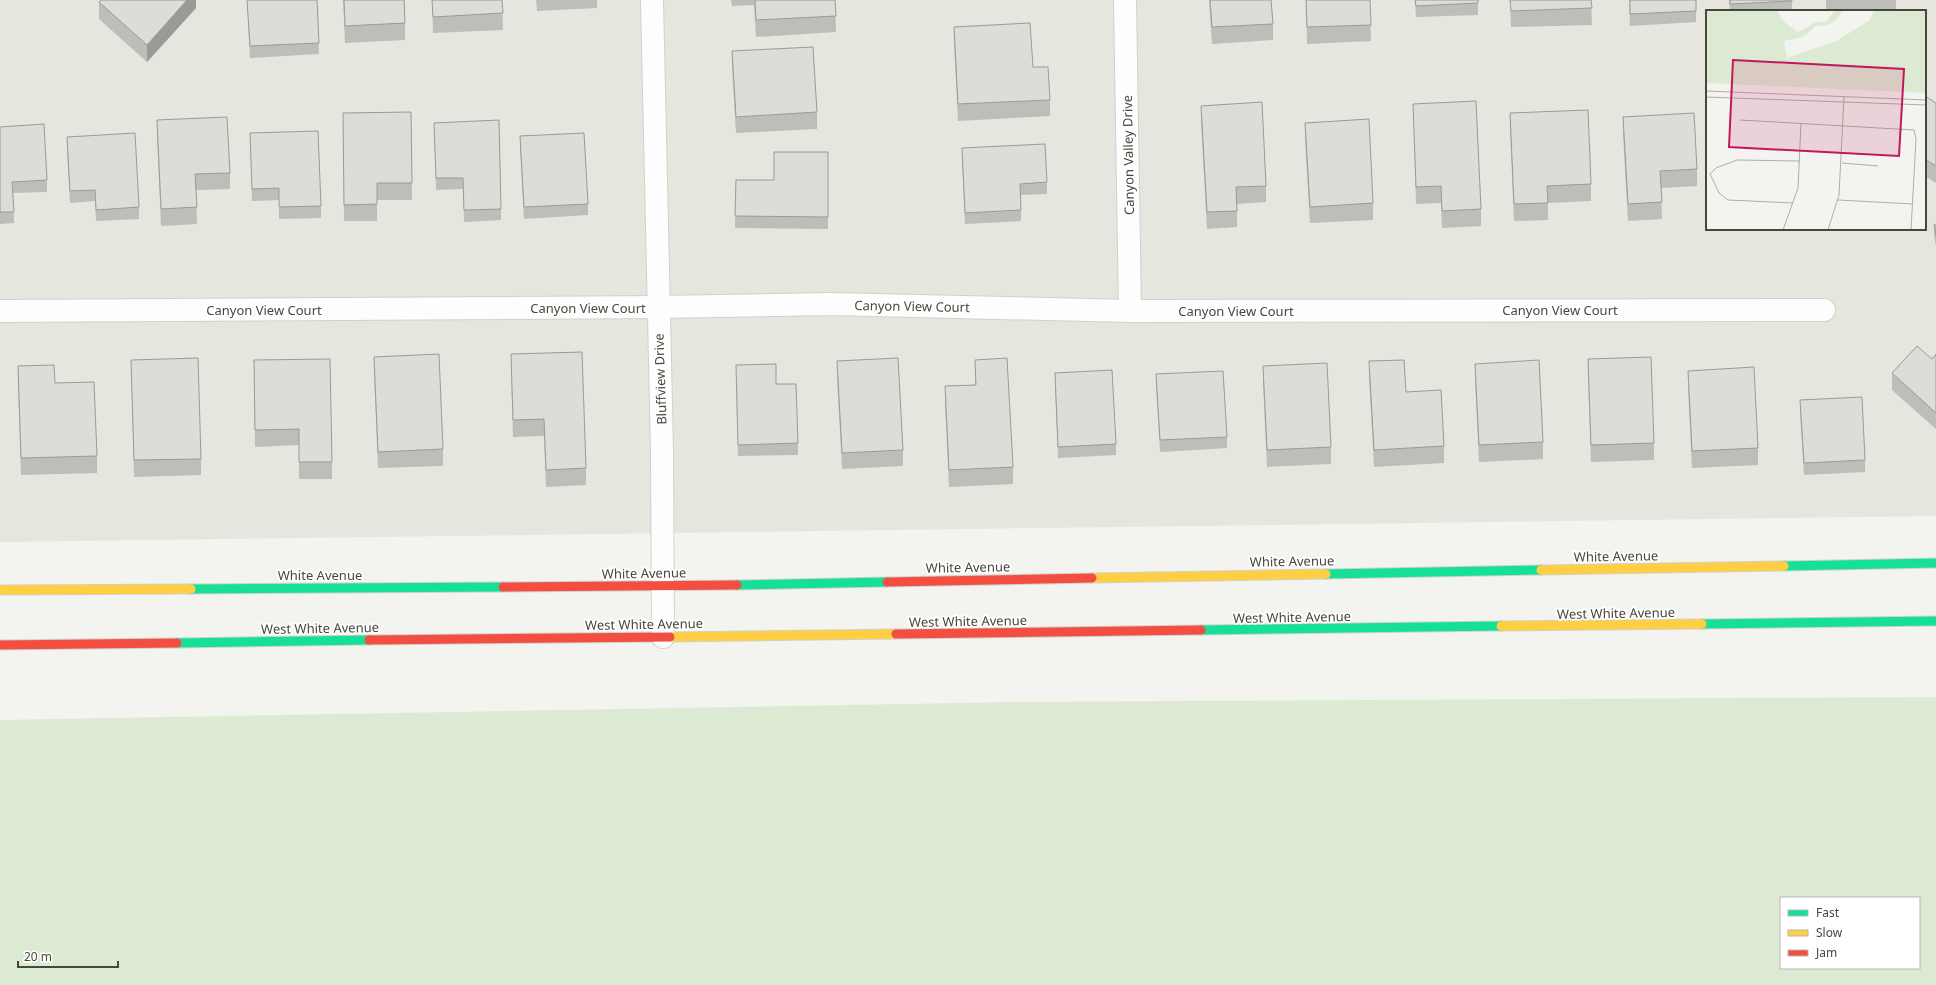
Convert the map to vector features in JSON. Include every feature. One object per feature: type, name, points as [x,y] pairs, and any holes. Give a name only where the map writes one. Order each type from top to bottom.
[{"type":"main road","name":"White Avenue","points":[[0,590],[663,586],[1936,563]]},
{"type":"main road","name":"West White Avenue","points":[[0,645],[1936,621]]},
{"type":"street","name":"Bluffview Drive","points":[[652,0],[662,451],[663,637]]},
{"type":"street","name":"Canyon Valley Drive","points":[[1125,0],[1130,311]]},
{"type":"street","name":"Canyon View Court","points":[[0,311],[658,308],[831,304],[1130,311],[1824,310]]},
{"type":"shaded area","points":[[0,0],[1936,0],[1936,516],[0,542]]},
{"type":"green space","points":[[1936,697],[1936,985],[0,985],[0,720],[1016,702]]},
{"type":"building","points":[[101,0],[187,0],[147,45],[99,2]]},
{"type":"building","points":[[247,0],[317,0],[319,43],[250,46]]},
{"type":"building","points":[[344,0],[404,0],[405,23],[345,26]]},
{"type":"building","points":[[432,0],[502,0],[503,13],[433,17]]},
{"type":"building","points":[[755,0],[835,0],[836,16],[756,20]]},
{"type":"building","points":[[1210,0],[1271,0],[1273,24],[1212,27]]},
{"type":"building","points":[[1306,0],[1370,0],[1371,25],[1307,27]]},
{"type":"building","points":[[1415,0],[1478,0],[1478,3],[1416,6]]},
{"type":"building","points":[[1510,0],[1591,0],[1592,8],[1511,11]]},
{"type":"building","points":[[1630,0],[1696,0],[1696,11],[1630,14]]},
{"type":"building","points":[[1730,0],[1792,0],[1792,1],[1730,4]]},
{"type":"building","points":[[1030,23],[1033,67],[1048,67],[1050,100],[958,104],[954,27]]},
{"type":"building","points":[[813,47],[817,112],[736,117],[732,51]]},
{"type":"building","points":[[1926,97],[1936,103],[1936,166],[1926,160]]},
{"type":"building","points":[[1476,101],[1481,209],[1442,211],[1441,186],[1416,187],[1413,104]]},
{"type":"building","points":[[1262,102],[1266,186],[1236,187],[1237,211],[1207,212],[1201,106]]},
{"type":"building","points":[[1588,110],[1591,184],[1547,186],[1548,203],[1514,204],[1510,113]]},
{"type":"building","points":[[411,112],[412,183],[377,183],[377,204],[344,205],[343,113]]},
{"type":"building","points":[[1694,113],[1697,169],[1660,171],[1662,202],[1628,204],[1623,117]]},
{"type":"building","points":[[227,117],[230,173],[195,174],[197,207],[161,209],[157,120]]},
{"type":"building","points":[[1369,119],[1373,203],[1310,207],[1305,123]]},
{"type":"building","points":[[499,120],[501,209],[464,210],[463,178],[436,178],[434,123]]},
{"type":"building","points":[[44,124],[47,180],[12,182],[14,212],[0,212],[0,127]]},
{"type":"building","points":[[318,131],[321,206],[279,207],[279,188],[252,189],[250,133]]},
{"type":"building","points":[[135,133],[139,207],[96,210],[95,190],[70,191],[67,137]]},
{"type":"building","points":[[584,133],[588,204],[524,207],[520,136]]},
{"type":"building","points":[[1045,144],[1047,182],[1020,184],[1021,210],[965,213],[962,148]]},
{"type":"building","points":[[774,152],[828,152],[828,217],[735,216],[736,180],[774,180]]},
{"type":"building","points":[[1936,224],[1936,235],[1934,225]]},
{"type":"building","points":[[1917,346],[1932,359],[1936,354],[1936,413],[1892,373]]},
{"type":"building","points":[[582,352],[586,468],[546,470],[544,419],[513,420],[511,354]]},
{"type":"building","points":[[439,354],[443,449],[378,452],[374,357]]},
{"type":"building","points":[[1651,357],[1654,443],[1591,445],[1588,359]]},
{"type":"building","points":[[198,358],[201,459],[134,460],[131,360]]},
{"type":"building","points":[[898,358],[903,450],[842,453],[837,361]]},
{"type":"building","points":[[1007,358],[1013,467],[949,470],[945,386],[976,385],[975,360]]},
{"type":"building","points":[[330,359],[332,462],[299,462],[299,429],[255,430],[254,360]]},
{"type":"building","points":[[1404,360],[1406,392],[1441,390],[1444,446],[1374,450],[1369,361]]},
{"type":"building","points":[[1539,360],[1543,442],[1479,445],[1475,364]]},
{"type":"building","points":[[1327,363],[1331,447],[1267,450],[1263,366]]},
{"type":"building","points":[[776,364],[776,384],[796,384],[798,443],[738,445],[736,365]]},
{"type":"building","points":[[54,365],[55,383],[94,382],[97,456],[21,458],[18,366]]},
{"type":"building","points":[[1754,367],[1758,448],[1692,451],[1688,371]]},
{"type":"building","points":[[1112,370],[1116,444],[1058,447],[1055,373]]},
{"type":"building","points":[[1223,371],[1227,437],[1160,440],[1156,374]]},
{"type":"building","points":[[1862,397],[1865,460],[1804,463],[1800,400]]},
{"type":"traffic: fast","points":[[1784,566],[1936,563]]},
{"type":"traffic: fast","points":[[1326,574],[1541,570]]},
{"type":"traffic: fast","points":[[737,585],[887,582]]},
{"type":"traffic: fast","points":[[191,589],[503,587]]},
{"type":"traffic: fast","points":[[1702,624],[1936,621]]},
{"type":"traffic: fast","points":[[1201,630],[1501,626]]},
{"type":"traffic: fast","points":[[177,643],[369,640]]},
{"type":"traffic: slow","points":[[1541,570],[1784,566]]},
{"type":"traffic: slow","points":[[1092,578],[1326,574]]},
{"type":"traffic: slow","points":[[0,590],[191,589]]},
{"type":"traffic: slow","points":[[1501,626],[1702,624]]},
{"type":"traffic: slow","points":[[670,637],[896,634]]},
{"type":"traffic: jam","points":[[887,582],[1092,578]]},
{"type":"traffic: jam","points":[[503,587],[737,585]]},
{"type":"traffic: jam","points":[[896,634],[1201,630]]},
{"type":"traffic: jam","points":[[369,640],[670,637]]},
{"type":"traffic: jam","points":[[0,645],[177,643]]}]
